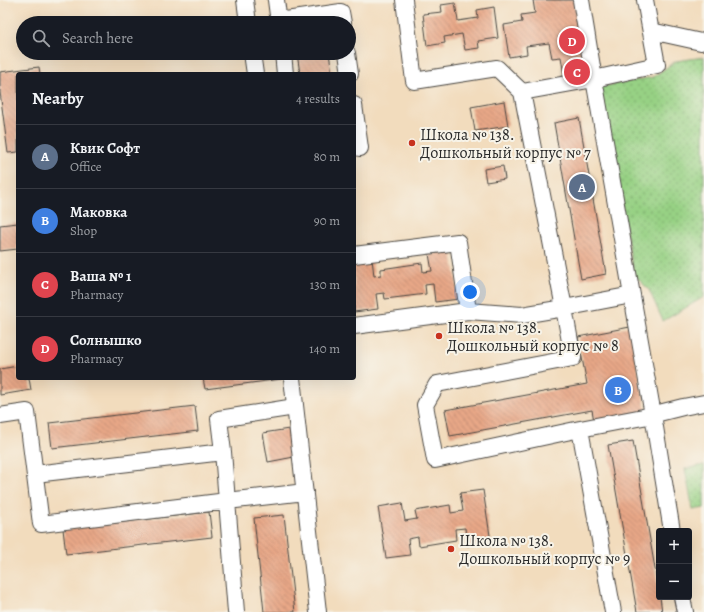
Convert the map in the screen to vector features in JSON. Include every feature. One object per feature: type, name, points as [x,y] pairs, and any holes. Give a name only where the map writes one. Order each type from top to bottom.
[{"type":"lane","points":[[245,0],[247,16]]},
{"type":"lane","points":[[276,0],[278,16]]},
{"type":"lane","points":[[404,0],[414,81],[496,68],[522,92],[573,358],[437,384],[425,405],[435,460],[704,403]]},
{"type":"lane","points":[[581,0],[672,528]]},
{"type":"lane","points":[[522,92],[594,79],[657,64],[645,0]]},
{"type":"lane","points":[[316,16],[341,12],[342,16]]},
{"type":"lane","points":[[651,31],[704,42]]},
{"type":"lane","points":[[253,60],[255,72]]},
{"type":"lane","points":[[284,60],[285,72]]},
{"type":"lane","points":[[348,60],[350,72]]},
{"type":"lane","points":[[356,119],[360,148]]},
{"type":"lane","points":[[356,255],[458,242],[468,311]]},
{"type":"lane","points":[[356,326],[468,311],[522,315],[632,295]]},
{"type":"lane","points":[[292,380],[318,612]]},
{"type":"lane","points":[[236,612],[219,419],[295,407]]},
{"type":"lane","points":[[0,416],[27,412],[40,524],[305,492]]},
{"type":"lane","points":[[580,429],[613,612]]},
{"type":"lane","points":[[35,474],[223,452]]},
{"type":"lane","points":[[683,600],[685,612]]},
{"type":"green space","points":[[704,57],[704,297],[663,321],[649,290],[634,275],[600,87],[653,77],[676,61]]},
{"type":"green space","points":[[704,465],[704,508],[693,510],[685,469]]},
{"type":"building","points":[[533,0],[574,0],[586,78],[565,81],[561,57],[552,58],[549,43],[526,46],[527,54],[509,57],[504,25],[522,22],[521,15],[535,13]]},
{"type":"building","points":[[455,3],[458,21],[478,18],[477,10],[494,7],[498,38],[478,41],[479,48],[465,50],[462,34],[444,37],[445,43],[427,46],[423,14],[442,12],[441,5]]},
{"type":"building","points":[[298,60],[330,60],[332,72],[300,72]]},
{"type":"building","points":[[39,67],[40,72],[16,72],[16,152],[8,153],[0,92],[0,72]]},
{"type":"building","points":[[504,101],[508,126],[475,131],[471,107]]},
{"type":"building","points":[[579,118],[606,274],[581,279],[554,123]]},
{"type":"building","points":[[503,166],[505,179],[486,182],[484,169]]},
{"type":"building","points":[[16,223],[16,249],[0,251],[0,225]]},
{"type":"building","points":[[452,251],[459,299],[435,302],[433,284],[425,285],[426,294],[385,299],[384,293],[376,294],[378,309],[356,312],[356,261],[372,259],[374,276],[381,275],[381,269],[422,263],[423,272],[432,271],[429,254]]},
{"type":"building","points":[[630,327],[646,411],[594,421],[592,410],[450,436],[445,410],[587,384],[578,337]]},
{"type":"building","points":[[16,366],[16,380],[29,380],[31,390],[0,395],[0,369]]},
{"type":"building","points":[[203,380],[274,380],[205,389]]},
{"type":"building","points":[[195,406],[198,431],[52,448],[49,423]]},
{"type":"building","points":[[289,429],[294,457],[268,462],[263,433]]},
{"type":"building","points":[[633,441],[656,575],[656,600],[660,600],[662,612],[637,612],[608,445]]},
{"type":"building","points":[[483,490],[491,542],[467,546],[465,528],[455,529],[456,540],[419,546],[418,537],[408,539],[410,555],[386,558],[378,507],[402,503],[405,521],[417,519],[415,511],[450,505],[451,513],[463,511],[460,493]]},
{"type":"building","points":[[209,512],[212,537],[66,554],[63,529]]},
{"type":"building","points":[[284,515],[295,612],[264,612],[254,518]]},
{"type":"place","name":"Солнышко","points":[[572,41]]},
{"type":"place","name":"Ваша № 1","points":[[577,72]]},
{"type":"place","name":"Школа № 138. Дошкольный корпус № 7","points":[[412,143]]},
{"type":"place","name":"Квик Софт","points":[[582,187]]},
{"type":"place","name":"Школа № 138. Дошкольный корпус № 8","points":[[439,336]]},
{"type":"place","name":"Маковка","points":[[618,390]]},
{"type":"place","name":"Школа № 138. Дошкольный корпус № 9","points":[[451,549]]}]
